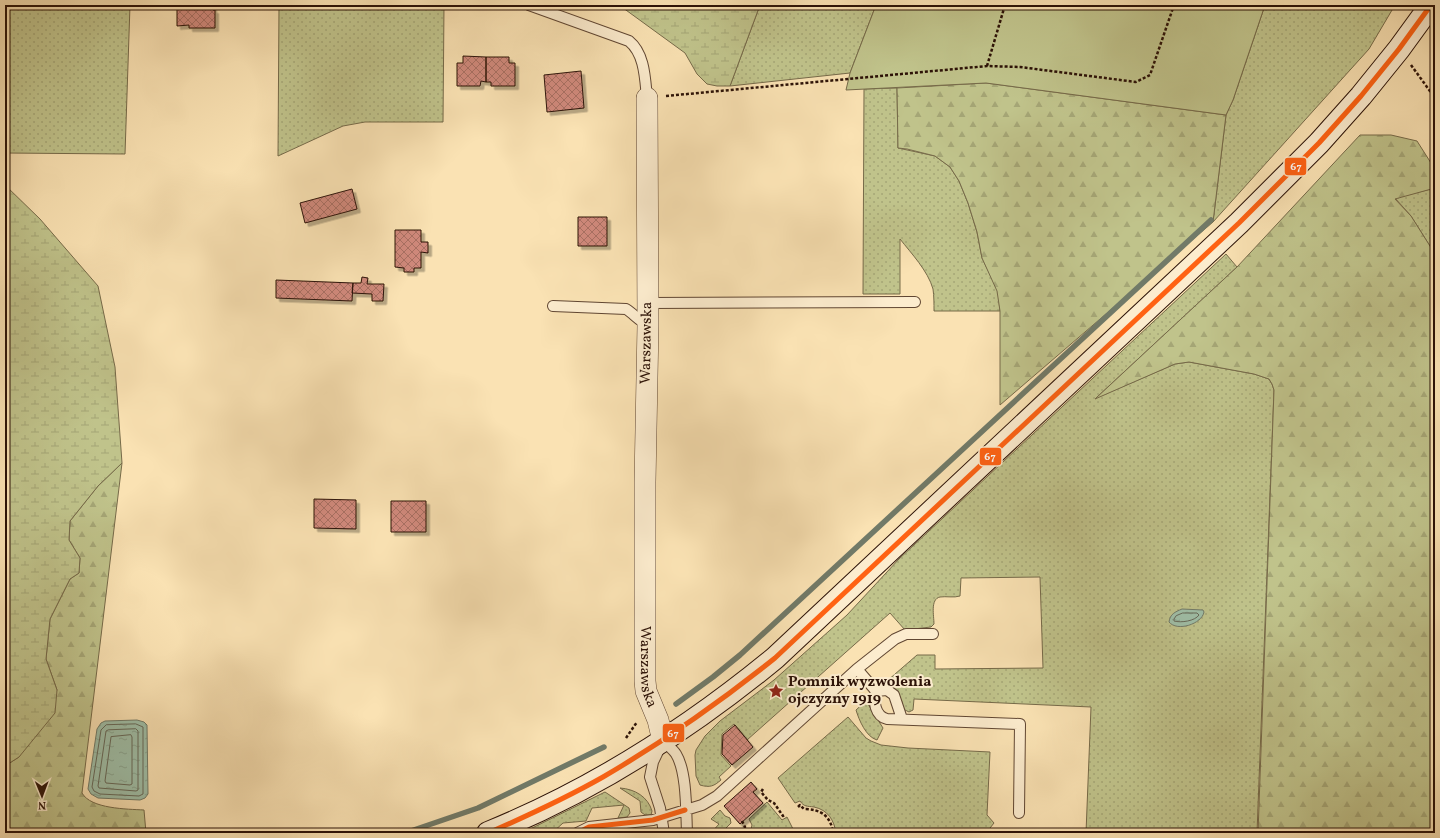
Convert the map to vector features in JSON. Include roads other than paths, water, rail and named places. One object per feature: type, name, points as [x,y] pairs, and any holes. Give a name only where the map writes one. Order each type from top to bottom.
[{"type":"main road","points":[[488,833],[545,807],[606,775],[663,741],[719,702],[775,658],[1239,223],[1320,143],[1399,49],[1431,5]]},
{"type":"street","name":"Warszawska","points":[[647,98],[648,325],[645,482],[645,681],[648,696],[658,720],[663,741]]},
{"type":"lane","name":"Warszawska","points":[[530,5],[629,41],[639,51],[647,98]]},
{"type":"lane","points":[[648,303],[915,302]]},
{"type":"lane","points":[[553,306],[626,309],[648,325]]},
{"type":"lane","points":[[577,833],[589,827],[636,822],[662,817],[702,805],[717,796],[857,669],[895,639],[906,634],[933,634]]},
{"type":"lane","points":[[857,669],[876,691]]},
{"type":"lane","points":[[876,691],[887,690],[894,695],[902,719]]},
{"type":"lane","points":[[876,691],[874,702],[879,715],[889,720],[902,719],[1020,724],[1019,813]]},
{"type":"lane","points":[[664,833],[662,817],[650,777],[653,762],[663,741],[676,753],[679,761],[683,781],[687,833]]},
{"type":"water","points":[[1182,609],[1203,610],[1204,612],[1199,620],[1189,625],[1178,626],[1169,622],[1170,617],[1175,612]]},
{"type":"water","points":[[137,720],[144,722],[147,725],[148,794],[145,798],[140,800],[98,798],[91,794],[88,789],[97,729],[101,723],[105,721]]},
{"type":"waterway","points":[[676,704],[740,655],[1211,220]]},
{"type":"waterway","points":[[405,833],[478,808],[604,747]]},
{"type":"place","name":"Pomnik wyzwolenia ojczyzny 1919","points":[[776,691]]}]
